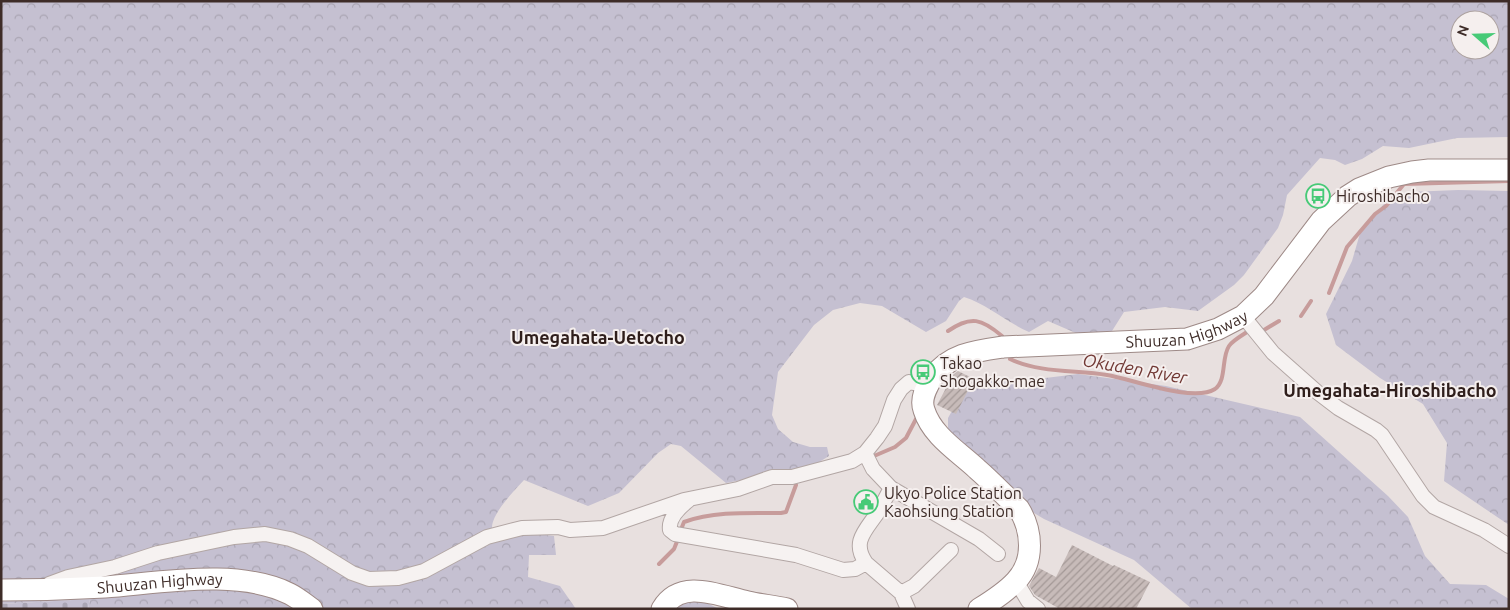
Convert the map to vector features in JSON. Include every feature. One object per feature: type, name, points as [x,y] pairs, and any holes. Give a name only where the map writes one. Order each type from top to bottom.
[{"type":"highway","name":"Shuuzan Highway","points":[[927,386],[936,373],[949,361],[959,355],[977,350],[1003,347],[1187,339],[1218,329],[1243,316],[1264,296],[1321,221],[1348,196],[1360,189],[1382,180],[1412,172],[1429,170],[1509,170]]},
{"type":"highway","points":[[927,386],[922,400],[924,410],[936,431],[1019,509],[1025,520],[1030,545],[1028,559],[1021,574],[1016,582],[979,609]]},
{"type":"highway","name":"Shuuzan Highway","points":[[1,590],[69,590],[192,580],[234,579],[278,589],[290,594],[312,609]]},
{"type":"highway","points":[[662,609],[670,598],[678,594],[698,590],[787,609]]},
{"type":"street","points":[[1243,316],[1273,353],[1316,392],[1382,435],[1423,496],[1434,507],[1484,530],[1509,546]]},
{"type":"street","points":[[39,590],[49,584],[68,578],[158,553],[234,537],[265,534],[290,539],[308,546],[352,573],[369,580],[398,578],[424,571],[487,537],[522,528],[558,527],[570,530],[603,528],[692,498],[738,489],[772,477],[792,477],[852,460],[865,453],[885,426],[894,400],[901,389],[909,382],[927,386]]},
{"type":"street","points":[[865,453],[873,469],[892,488],[979,539],[998,554]]},
{"type":"street","points":[[892,488],[862,532],[859,549],[866,563],[901,593],[908,609]]},
{"type":"street","points":[[692,498],[682,506],[671,520],[670,530],[679,534],[796,556],[843,570],[855,568],[866,563]]},
{"type":"street","points":[[901,593],[914,586],[951,550]]},
{"type":"street","points":[[1016,582],[1028,601],[1038,609]]},
{"type":"green space","points":[[1,1],[1509,1],[1509,137],[1457,138],[1409,148],[1383,146],[1362,159],[1345,165],[1335,160],[1320,158],[1287,195],[1278,228],[1244,275],[1234,285],[1198,311],[1165,307],[1124,312],[1112,331],[1078,334],[1048,321],[1029,332],[981,304],[964,297],[959,301],[946,321],[926,332],[882,306],[860,303],[833,310],[814,325],[778,372],[772,415],[778,429],[793,442],[810,447],[827,447],[829,456],[811,467],[726,483],[681,446],[671,444],[658,453],[619,493],[588,506],[524,480],[505,502],[493,521],[492,527],[495,538],[520,532],[554,536],[556,555],[529,555],[528,577],[560,586],[576,609],[88,609],[90,599],[1,604]]},
{"type":"green space","points":[[1458,190],[1509,191],[1509,525],[1444,481],[1447,443],[1423,404],[1380,378],[1336,345],[1326,314],[1352,261],[1361,230],[1384,204],[1409,192]]},
{"type":"green space","points":[[1078,374],[1166,386],[1300,417],[1388,496],[1408,517],[1425,556],[1450,584],[1486,585],[1509,599],[1509,609],[1192,609],[1134,560],[1044,519],[1024,507],[948,433],[948,418],[963,391],[975,381],[1029,380]]},
{"type":"green space","points":[[90,599],[88,609],[1,609],[1,604]]},
{"type":"green space","points":[[703,601],[719,609],[668,609],[679,602]]},
{"type":"building","points":[[958,371],[974,379],[956,414],[937,405],[953,375]]},
{"type":"building","points":[[1072,545],[1150,582],[1136,609],[1060,609],[1035,595],[1029,586],[1039,568],[1056,577]]},
{"type":"waterway","name":"Okuden River","points":[[1329,293],[1347,247],[1404,184],[1509,181]]},
{"type":"waterway","name":"Okuden River","points":[[1301,316],[1311,301]]},
{"type":"waterway","name":"Okuden River","points":[[948,331],[963,323],[976,321],[988,326],[1002,336]]},
{"type":"waterway","name":"Okuden River","points":[[1264,330],[1279,321]]},
{"type":"waterway","name":"Okuden River","points":[[1010,359],[1033,367],[1095,373],[1178,392],[1205,393],[1219,385],[1229,346],[1250,330]]},
{"type":"waterway","name":"Okuden River","points":[[874,456],[895,447],[906,438],[916,419]]},
{"type":"waterway","name":"Okuden River","points":[[680,532],[684,522],[696,518],[732,513],[786,512],[796,485]]},
{"type":"waterway","name":"Okuden River","points":[[659,564],[674,549],[678,539]]},
{"type":"place","name":"Hiroshibacho","points":[[1318,196]]},
{"type":"place","name":"Takao Shogakko-mae","points":[[923,372]]},
{"type":"place","name":"Ukyo Police Station Kaohsiung Station","points":[[866,502]]},
{"type":"district","name":"Umegahata-Uetocho","points":[[598,337]]},
{"type":"district","name":"Umegahata-Hiroshibacho","points":[[1390,390]]}]
